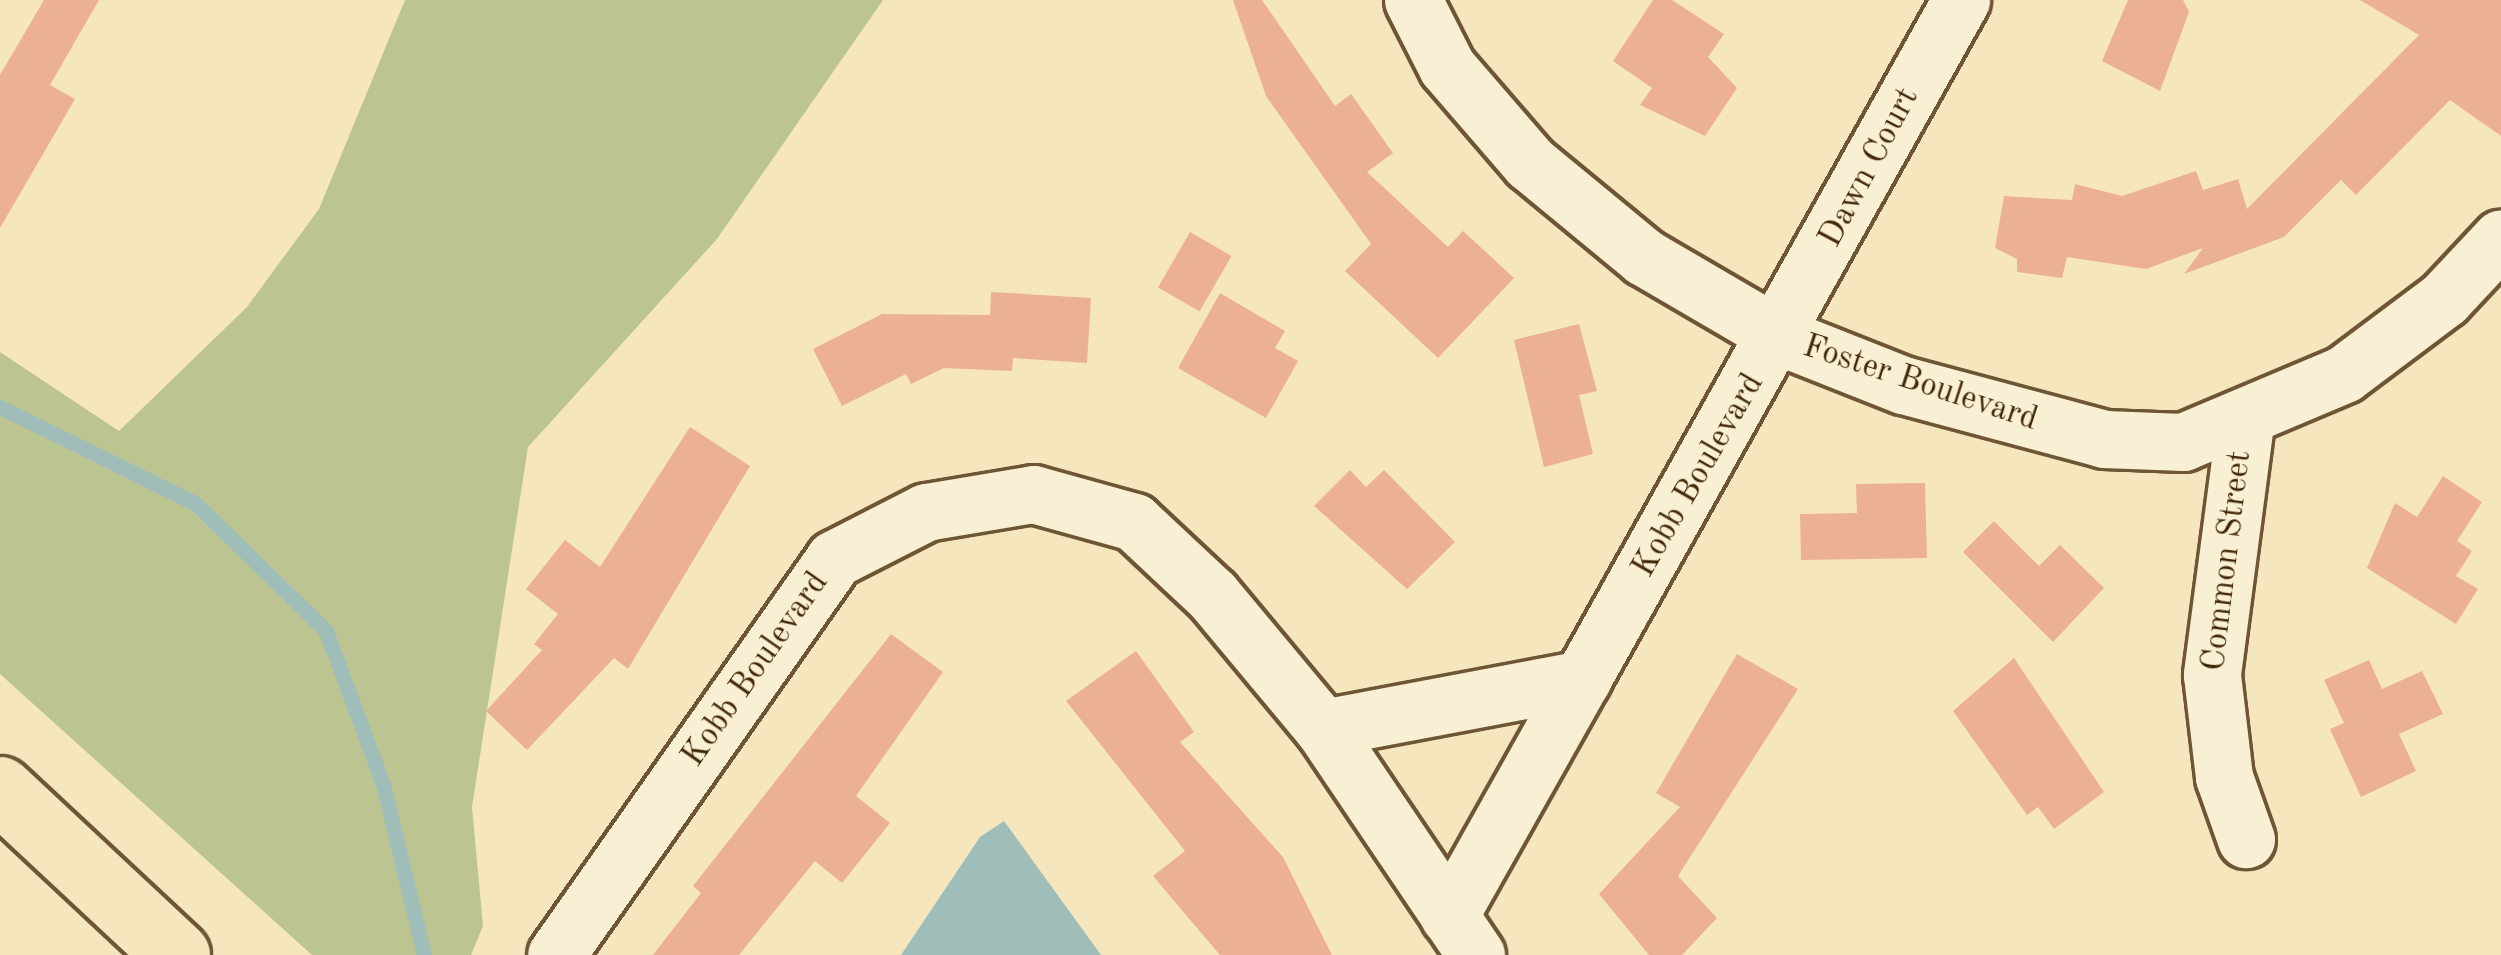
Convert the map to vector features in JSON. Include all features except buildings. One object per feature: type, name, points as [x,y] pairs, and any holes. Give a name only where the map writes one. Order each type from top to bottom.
[{"type":"main road","points":[[0,790],[177,955]]},
{"type":"street","name":"Foster Boulevard","points":[[1413,0],[1447,67],[1529,163],[1644,257],[1779,336],[1903,385],[2104,439],[2183,442],[2245,423],[2344,374],[2444,299],[2501,238]]},
{"type":"street","name":"Dawn Court","points":[[1779,336],[1961,0]]},
{"type":"street","name":"Kobb Boulevard","points":[[1462,936],[1582,679],[1779,336]]},
{"type":"street","name":"Common Street","points":[[2245,423],[2212,675],[2224,777],[2246,839]]},
{"type":"street","name":"Kobb Boulevard","points":[[556,955],[834,559],[926,512],[1033,494],[1134,522],[1271,658],[1462,936]]},
{"type":"street","points":[[1323,728],[1582,679]]},
{"type":"green space","points":[[405,0],[883,0],[717,239],[528,447],[472,807],[483,926],[471,955],[312,955],[0,674],[0,352],[119,431],[247,307],[319,209]]},
{"type":"water","points":[[1004,821],[1101,955],[901,955],[980,837]]},
{"type":"waterway","points":[[0,407],[196,504],[326,631],[383,784],[424,955]]}]
